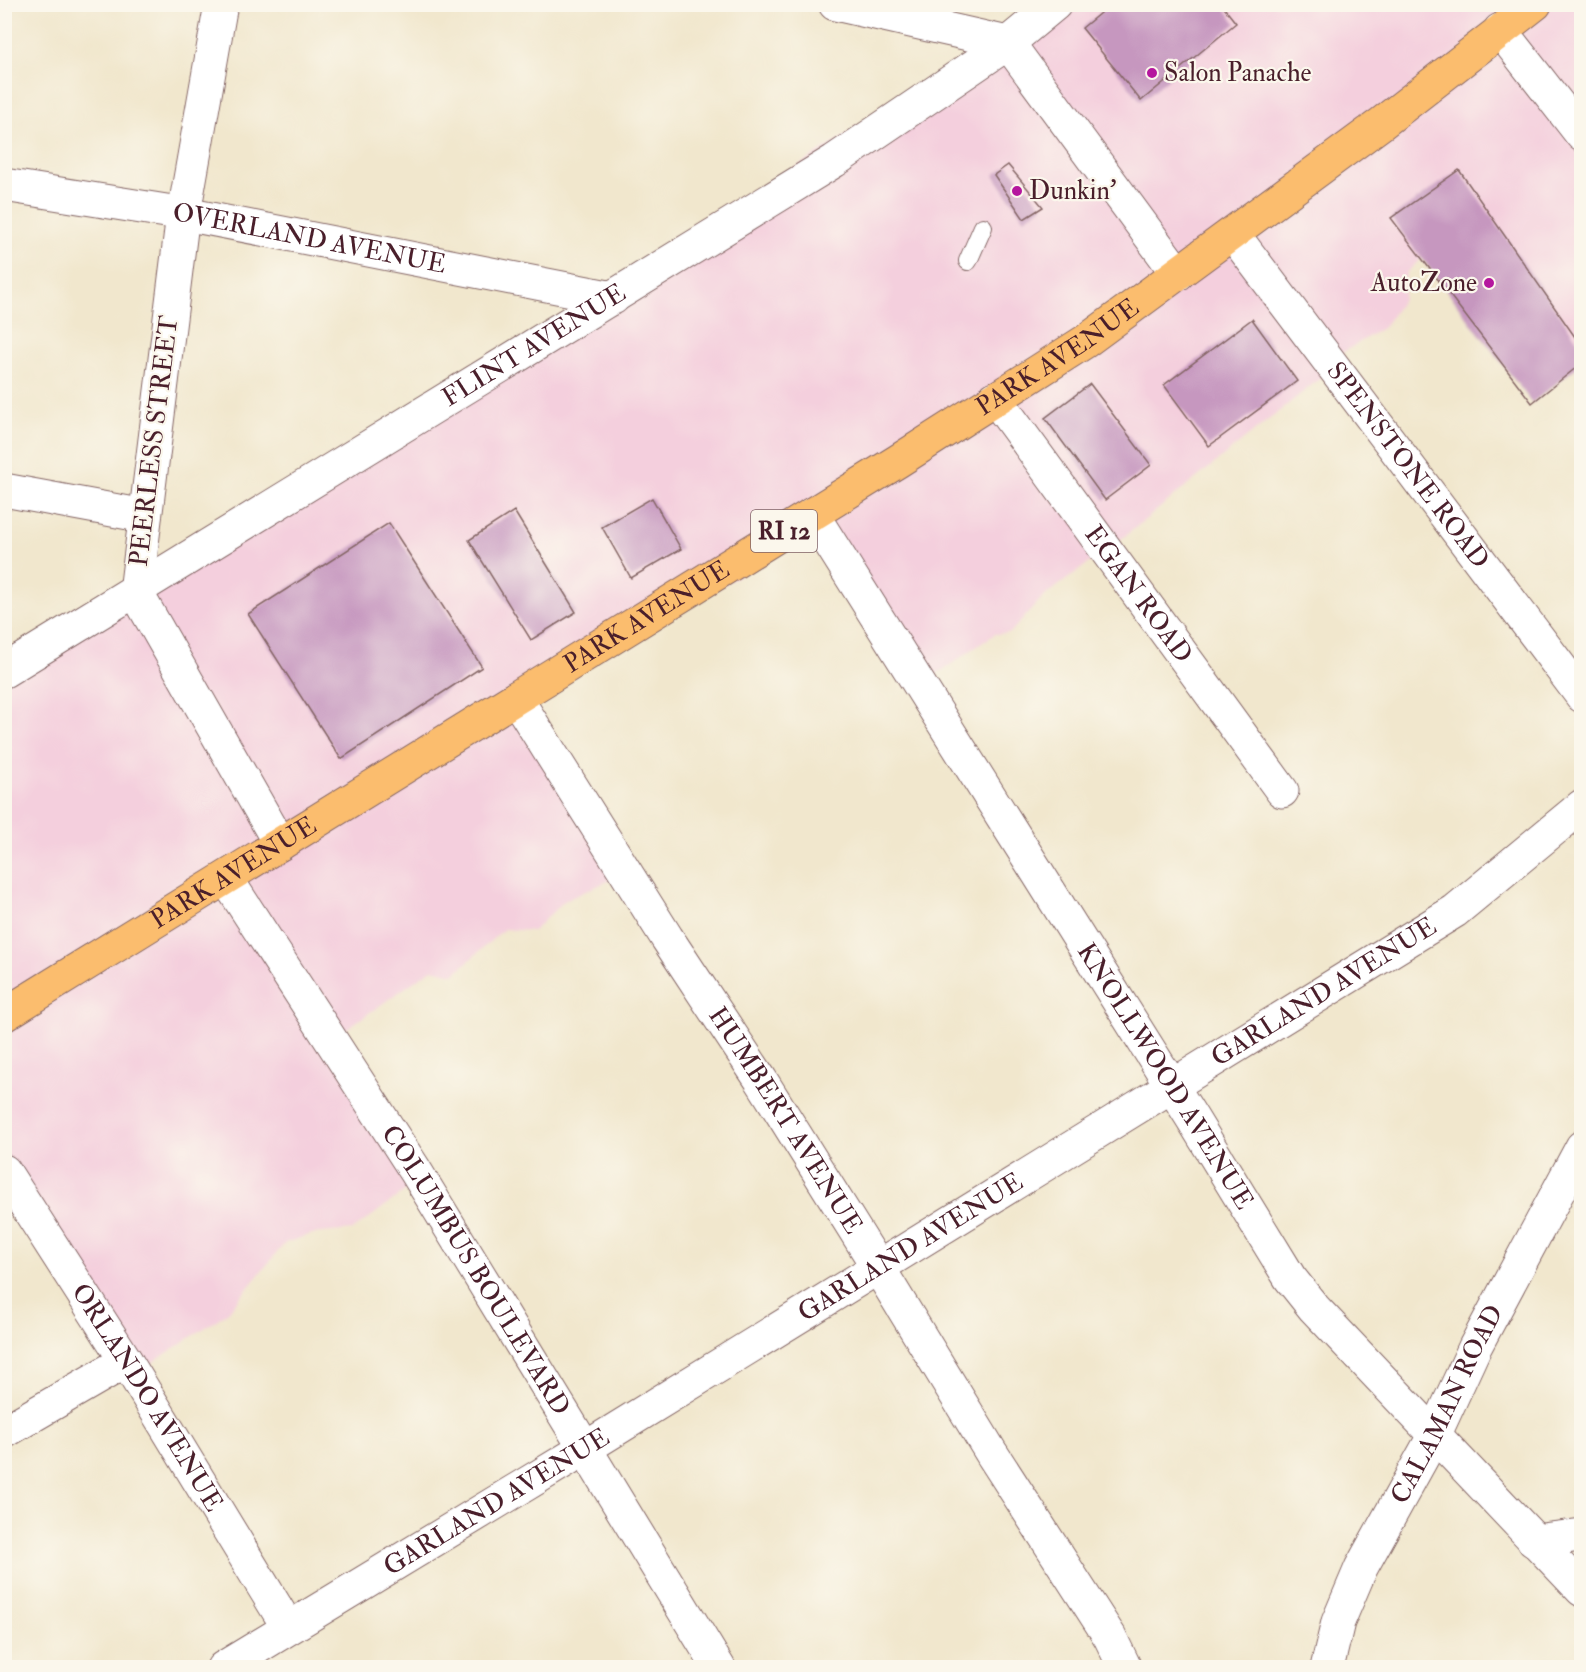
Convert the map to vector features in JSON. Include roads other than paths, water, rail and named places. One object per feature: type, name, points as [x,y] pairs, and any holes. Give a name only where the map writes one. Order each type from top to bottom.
[{"type":"main road","name":"PARK AVENUE","points":[[4,1015],[812,514],[1086,341],[1382,123],[1535,4]]},
{"type":"street","name":"PEERLESS STREET","points":[[221,4],[181,230],[136,592],[280,844]]},
{"type":"street","points":[[835,4],[1008,43],[1178,274]]},
{"type":"street","name":"FLINT AVENUE","points":[[4,671],[834,161],[1008,43],[1055,4]]},
{"type":"street","points":[[1500,30],[1581,135]]},
{"type":"street","name":"OVERLAND AVENUE","points":[[4,185],[185,214],[613,298]]},
{"type":"street","name":"SPENSTONE ROAD","points":[[1233,234],[1581,696]]},
{"type":"street","name":"EGAN ROAD","points":[[995,398],[1282,790]]},
{"type":"street","points":[[4,490],[145,516]]},
{"type":"street","name":"KNOLLWOOD AVENUE","points":[[812,514],[1290,1278],[1314,1308],[1581,1590]]},
{"type":"street","name":"HUMBERT AVENUE","points":[[516,698],[878,1266],[992,1454],[1110,1637],[1125,1668]]},
{"type":"street","name":"GARLAND AVENUE","points":[[222,1668],[584,1449],[1455,911],[1581,806]]},
{"type":"street","name":"COLUMBUS BOULEVARD","points":[[226,878],[415,1170],[719,1668]]},
{"type":"street","name":"CALAMAN ROAD","points":[[1327,1668],[1338,1622],[1361,1568],[1434,1436],[1475,1347],[1581,1147]]},
{"type":"street","name":"ORLANDO AVENUE","points":[[4,1171],[126,1360],[288,1627]]},
{"type":"street","points":[[4,1432],[126,1360]]},
{"type":"street","points":[[1534,1541],[1581,1535]]},
{"type":"lane","points":[[969,261],[983,227]]},
{"type":"place","name":"Salon Panache","points":[[1152,73]]},
{"type":"place","name":"Dunkin'","points":[[1017,191]]},
{"type":"place","name":"AutoZone","points":[[1489,283]]}]
